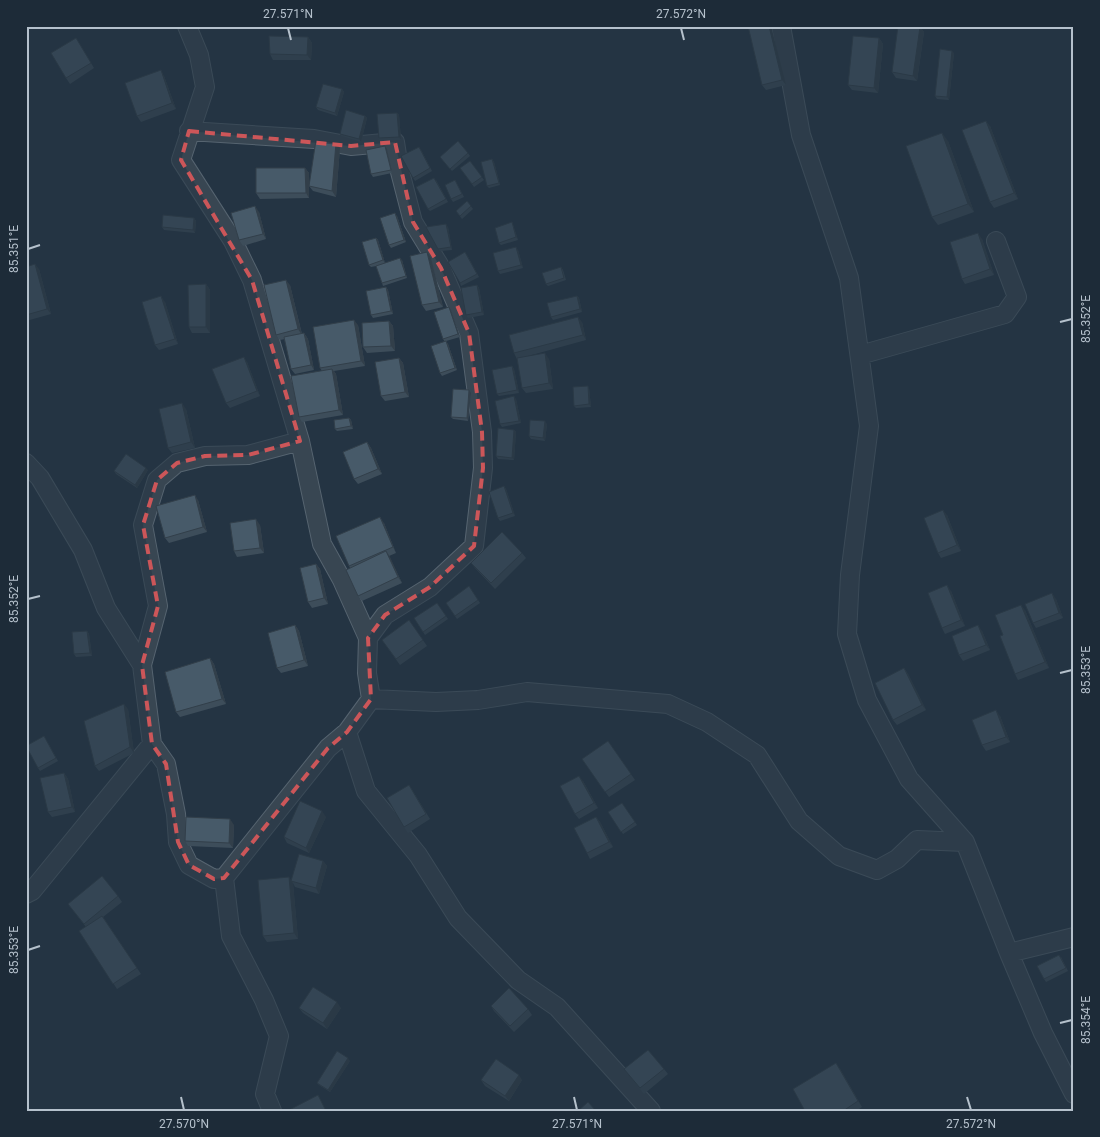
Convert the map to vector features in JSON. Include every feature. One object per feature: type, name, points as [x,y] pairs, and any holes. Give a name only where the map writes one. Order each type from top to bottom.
[{"type":"street","points":[[187,26],[199,55],[205,88],[181,160],[233,241],[252,280],[300,441],[322,544],[342,580],[368,638],[367,673],[371,699],[347,732],[328,748],[224,878],[231,936],[264,1000],[279,1036],[265,1094],[272,1111]]},
{"type":"street","points":[[780,26],[801,135],[850,278],[869,426],[850,575],[847,634],[867,700],[908,779],[965,842],[1009,953],[1044,1033],[1074,1094]]},
{"type":"street","points":[[190,131],[314,139],[351,146],[395,142],[399,168],[413,222],[441,268],[469,333],[482,432],[483,468],[474,546],[430,587],[385,615],[368,638]]},
{"type":"street","points":[[860,355],[1005,314],[1017,297],[996,242]]},
{"type":"street","points":[[224,878],[214,879],[189,865],[178,842],[176,814],[166,764],[152,744],[142,665],[158,606],[143,525],[157,480],[177,463],[205,456],[248,456],[300,441]]},
{"type":"street","points":[[26,463],[40,478],[83,550],[106,608],[142,665]]},
{"type":"street","points":[[371,699],[436,702],[478,700],[527,692],[668,704],[707,722],[757,755],[800,821],[839,856],[877,870],[897,859],[918,840],[965,842]]},
{"type":"street","points":[[347,732],[366,791],[418,855],[458,918],[518,980],[557,1007],[651,1111]]},
{"type":"street","points":[[26,894],[32,891],[152,744]]},
{"type":"street","points":[[1009,953],[1074,937]]},
{"type":"highlighted area","points":[[189,131],[351,146],[395,142],[413,222],[441,268],[469,333],[482,432],[483,468],[474,546],[430,587],[385,615],[368,638],[371,699],[347,732],[328,748],[224,878],[214,879],[189,865],[178,842],[166,764],[152,744],[142,665],[158,606],[143,525],[157,480],[177,463],[205,456],[248,455],[300,441],[252,280],[181,160]]},
{"type":"building","points":[[748,26],[769,26],[782,80],[762,85]]},
{"type":"building","points":[[898,26],[920,27],[913,76],[892,72]]},
{"type":"building","points":[[269,36],[308,37],[307,55],[270,54]]},
{"type":"building","points":[[853,36],[879,38],[874,88],[848,85]]},
{"type":"building","points":[[76,38],[91,63],[66,78],[51,53]]},
{"type":"building","points":[[940,49],[952,51],[947,97],[935,96]]},
{"type":"building","points":[[161,70],[172,103],[137,116],[125,83]]},
{"type":"building","points":[[323,84],[342,89],[335,113],[316,107]]},
{"type":"building","points":[[346,110],[365,116],[359,139],[340,134]]},
{"type":"building","points":[[397,113],[399,137],[379,138],[377,114]]},
{"type":"building","points":[[986,121],[1014,193],[990,202],[962,130]]},
{"type":"building","points":[[942,133],[968,204],[932,217],[906,146]]},
{"type":"building","points":[[316,140],[336,143],[332,191],[309,186]]},
{"type":"building","points":[[458,141],[468,153],[450,169],[440,157]]},
{"type":"building","points":[[385,146],[391,170],[371,174],[366,150]]},
{"type":"building","points":[[419,147],[430,168],[413,178],[401,156]]},
{"type":"building","points":[[492,159],[499,183],[487,186],[481,162]]},
{"type":"building","points":[[470,161],[482,177],[472,184],[460,168]]},
{"type":"building","points":[[256,168],[305,168],[306,193],[256,193]]},
{"type":"building","points":[[434,178],[446,199],[428,209],[416,187]]},
{"type":"building","points":[[455,180],[462,194],[451,199],[445,185]]},
{"type":"building","points":[[467,201],[471,206],[460,216],[456,211]]},
{"type":"building","points":[[255,206],[263,234],[239,240],[231,213]]},
{"type":"building","points":[[395,213],[404,240],[389,245],[380,218]]},
{"type":"building","points":[[163,215],[194,218],[193,230],[162,227]]},
{"type":"building","points":[[512,222],[516,237],[499,243],[495,228]]},
{"type":"building","points":[[446,224],[451,247],[438,249],[426,227]]},
{"type":"building","points":[[978,233],[990,269],[962,279],[950,242]]},
{"type":"building","points":[[376,238],[383,260],[369,265],[362,242]]},
{"type":"building","points":[[516,247],[521,265],[498,271],[493,253]]},
{"type":"building","points":[[427,252],[439,302],[422,305],[410,256]]},
{"type":"building","points":[[465,252],[477,274],[460,283],[448,262]]},
{"type":"building","points":[[400,258],[406,276],[382,283],[376,266]]},
{"type":"building","points":[[35,264],[47,309],[26,315],[26,267]]},
{"type":"building","points":[[561,267],[564,278],[546,284],[542,273]]},
{"type":"building","points":[[286,280],[298,329],[276,335],[264,285]]},
{"type":"building","points":[[206,284],[206,327],[189,327],[188,285]]},
{"type":"building","points":[[477,285],[482,312],[466,315],[461,288]]},
{"type":"building","points":[[386,287],[391,311],[371,315],[366,291]]},
{"type":"building","points":[[161,296],[175,339],[155,345],[142,302]]},
{"type":"building","points":[[577,296],[580,309],[551,317],[547,303]]},
{"type":"building","points":[[449,307],[458,334],[443,339],[434,312]]},
{"type":"building","points":[[578,317],[583,335],[514,353],[509,335]]},
{"type":"building","points":[[354,320],[361,361],[320,368],[313,327]]},
{"type":"building","points":[[389,321],[391,346],[363,347],[362,323]]},
{"type":"building","points":[[304,333],[311,365],[291,369],[284,337]]},
{"type":"building","points":[[446,341],[455,368],[440,373],[431,346]]},
{"type":"building","points":[[545,353],[549,383],[522,388],[517,358]]},
{"type":"building","points":[[244,357],[257,391],[226,403],[212,369]]},
{"type":"building","points":[[399,358],[405,392],[381,396],[375,362]]},
{"type":"building","points":[[512,366],[517,390],[497,394],[492,370]]},
{"type":"building","points":[[332,369],[339,410],[299,417],[291,376]]},
{"type":"building","points":[[588,386],[589,404],[574,406],[573,387]]},
{"type":"building","points":[[453,389],[469,390],[467,418],[451,417]]},
{"type":"building","points":[[514,396],[519,421],[500,424],[495,401]]},
{"type":"building","points":[[182,403],[191,442],[168,448],[159,409]]},
{"type":"building","points":[[349,418],[351,426],[335,429],[334,420]]},
{"type":"building","points":[[530,420],[545,421],[543,438],[529,436]]},
{"type":"building","points":[[498,428],[514,430],[512,458],[496,456]]},
{"type":"building","points":[[367,442],[378,469],[354,479],[343,452]]},
{"type":"building","points":[[126,454],[146,468],[135,485],[114,471]]},
{"type":"building","points":[[504,486],[513,513],[498,518],[489,492]]},
{"type":"building","points":[[195,495],[203,527],[165,538],[156,506]]},
{"type":"building","points":[[943,510],[957,545],[938,553],[924,518]]},
{"type":"building","points":[[380,517],[393,547],[349,566],[336,536]]},
{"type":"building","points":[[256,519],[260,548],[234,551],[230,523]]},
{"type":"building","points":[[502,532],[522,553],[491,583],[471,563]]},
{"type":"building","points":[[386,551],[398,577],[358,596],[346,570]]},
{"type":"building","points":[[316,564],[324,598],[308,602],[300,568]]},
{"type":"building","points":[[947,585],[961,620],[942,628],[928,593]]},
{"type":"building","points":[[469,586],[478,600],[455,616],[446,603]]},
{"type":"building","points":[[1052,593],[1059,613],[1033,623],[1025,604]]},
{"type":"building","points":[[437,603],[446,616],[423,632],[414,618]]},
{"type":"building","points":[[1021,605],[1045,662],[1015,674],[1000,636],[1003,635],[995,615]]},
{"type":"building","points":[[409,620],[423,640],[396,659],[382,640]]},
{"type":"building","points":[[295,625],[304,660],[277,668],[268,633]]},
{"type":"building","points":[[978,625],[986,645],[959,655],[952,636]]},
{"type":"building","points":[[87,631],[90,653],[74,654],[72,632]]},
{"type":"building","points":[[210,658],[222,699],[176,712],[165,672]]},
{"type":"building","points":[[904,668],[922,705],[893,720],[875,683]]},
{"type":"building","points":[[124,704],[130,747],[95,766],[84,721]]},
{"type":"building","points":[[996,710],[1006,737],[982,745],[972,720]]},
{"type":"building","points":[[44,736],[56,758],[38,768],[26,746]]},
{"type":"building","points":[[608,741],[631,774],[605,792],[582,759]]},
{"type":"building","points":[[64,773],[72,807],[48,812],[40,778]]},
{"type":"building","points":[[579,776],[594,803],[575,814],[560,786]]},
{"type":"building","points":[[409,785],[426,814],[404,827],[387,798]]},
{"type":"building","points":[[300,801],[322,811],[306,848],[284,837]]},
{"type":"building","points":[[622,803],[635,822],[621,832],[608,812]]},
{"type":"building","points":[[186,817],[230,819],[229,843],[185,841]]},
{"type":"building","points":[[596,817],[609,842],[587,853],[574,828]]},
{"type":"building","points":[[299,854],[323,861],[316,888],[291,881]]},
{"type":"building","points":[[102,876],[118,896],[84,924],[68,904]]},
{"type":"building","points":[[289,877],[294,933],[263,936],[258,880]]},
{"type":"building","points":[[102,916],[137,968],[113,984],[79,931]]},
{"type":"building","points":[[1059,955],[1066,968],[1044,979],[1037,966]]},
{"type":"building","points":[[313,987],[337,1002],[323,1023],[299,1008]]},
{"type":"building","points":[[509,988],[528,1009],[510,1026],[491,1006]]},
{"type":"building","points":[[648,1050],[664,1069],[640,1088],[624,1069]]},
{"type":"building","points":[[337,1051],[348,1058],[328,1090],[317,1083]]},
{"type":"building","points":[[496,1059],[519,1075],[505,1096],[481,1080]]},
{"type":"building","points":[[836,1063],[858,1101],[843,1111],[805,1111],[793,1089]]},
{"type":"building","points":[[318,1095],[326,1111],[292,1111],[291,1109]]},
{"type":"building","points":[[588,1102],[596,1111],[578,1111]]}]
